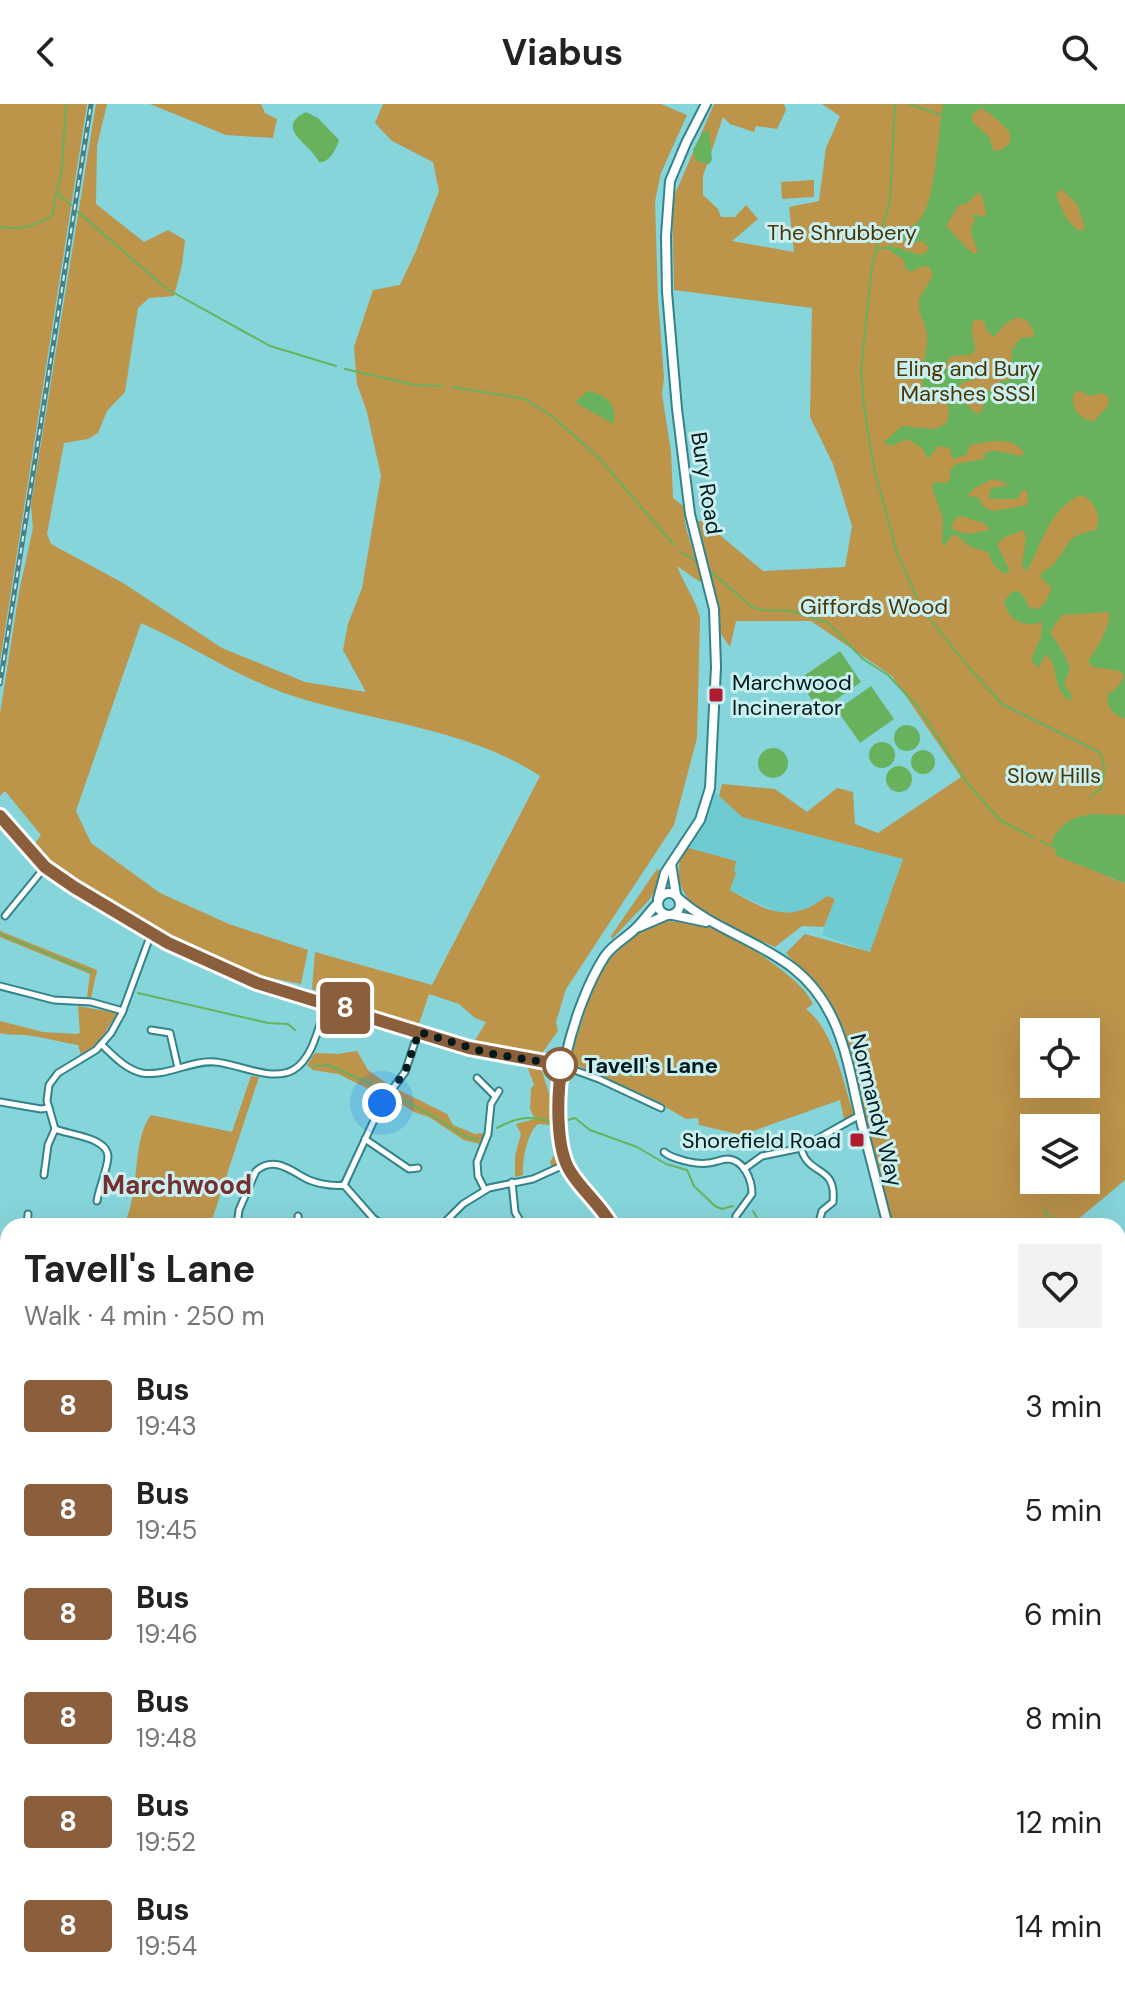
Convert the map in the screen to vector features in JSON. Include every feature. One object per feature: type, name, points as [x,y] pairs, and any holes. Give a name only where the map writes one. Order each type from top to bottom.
[{"type":"street","name":"Bury Road","points":[[637,928],[658,902],[665,873],[694,830],[707,803],[710,788],[715,689],[714,609],[690,514],[677,409],[667,264],[670,181],[706,104]]},
{"type":"street","points":[[0,816],[45,867],[74,887],[152,934],[257,983],[487,1053],[562,1065],[661,1108]]},
{"type":"street","points":[[608,1218],[566,1164],[561,1143],[562,1065],[595,974],[611,949],[637,928],[670,915],[679,908],[671,863]]},
{"type":"street","points":[[5,916],[45,867]]},
{"type":"street","points":[[670,915],[660,911],[658,902],[666,893],[677,897]]},
{"type":"street","name":"Normandy Way","points":[[677,897],[711,923],[792,967],[812,984],[825,1001],[843,1039],[886,1218]]},
{"type":"street","name":"Normandy Way","points":[[670,915],[711,923]]},
{"type":"street","points":[[44,1175],[48,1145],[55,1129],[48,1090],[54,1077],[102,1045],[123,1011],[152,934]]},
{"type":"street","points":[[0,986],[54,1000],[91,1002],[123,1011]]},
{"type":"street","points":[[102,1045],[123,1064],[141,1072],[153,1073],[211,1062],[274,1074],[289,1072],[308,1055],[326,1002]]},
{"type":"street","points":[[151,1030],[170,1033],[178,1068]]},
{"type":"street","points":[[344,1185],[382,1103],[405,1072],[419,1032]]},
{"type":"street","points":[[477,1078],[497,1093],[488,1116],[488,1130],[477,1166],[485,1190]]},
{"type":"street","points":[[0,1102],[49,1108]]},
{"type":"street","points":[[744,1169],[762,1156],[801,1148],[860,1115]]},
{"type":"street","points":[[479,1128],[488,1130]]},
{"type":"street","points":[[55,1129],[96,1142],[106,1151],[108,1159],[97,1201]]},
{"type":"street","points":[[365,1139],[404,1167],[411,1170],[418,1168]]},
{"type":"street","points":[[801,1148],[804,1160],[826,1173],[833,1187],[833,1202],[822,1211],[820,1218]]},
{"type":"street","points":[[664,1152],[676,1160],[703,1164],[728,1159],[744,1169],[750,1179],[752,1194],[736,1218]]},
{"type":"street","points":[[253,1162],[258,1168]]},
{"type":"street","points":[[449,1218],[463,1204],[485,1190],[539,1177],[566,1164]]},
{"type":"street","points":[[258,1168],[282,1165],[311,1181],[344,1185],[373,1218]]},
{"type":"street","points":[[238,1218],[258,1168]]},
{"type":"street","points":[[512,1182],[518,1218]]},
{"type":"street","points":[[28,1214],[28,1218]]},
{"type":"shaded area","points":[[943,104],[1125,104],[1125,719],[1112,710],[1107,700],[1107,695],[1116,689],[1124,677],[1121,671],[1093,667],[1088,661],[1106,631],[1109,612],[1062,615],[1050,632],[1070,668],[1064,684],[1073,698],[1068,700],[1059,687],[1053,664],[1046,654],[1038,668],[1031,659],[1041,637],[1042,622],[1029,624],[1018,621],[1009,614],[1004,601],[1013,591],[1019,592],[1028,606],[1036,610],[1045,603],[1052,588],[1041,578],[1041,574],[1055,563],[1074,537],[1096,530],[1098,515],[1091,501],[1082,495],[1062,508],[1048,527],[1027,571],[1022,566],[1024,530],[1003,538],[997,544],[1010,572],[1004,574],[993,564],[988,552],[971,547],[956,535],[950,536],[945,546],[942,544],[943,519],[932,487],[935,482],[950,480],[950,470],[956,464],[984,459],[985,453],[990,451],[1025,455],[1021,449],[1008,442],[985,442],[970,445],[966,455],[952,459],[950,448],[938,446],[928,459],[922,448],[908,439],[890,446],[884,442],[902,426],[935,429],[947,423],[949,411],[944,388],[937,386],[930,401],[925,394],[922,377],[927,334],[919,302],[933,275],[929,267],[923,266],[910,272],[904,260],[888,249],[888,245],[921,255],[928,251],[928,246],[922,241],[912,243],[895,238],[894,234],[916,224],[926,208]],"holes":[[[981,108],[987,112],[1010,133],[1010,144],[998,151],[993,150],[989,137],[972,121],[972,115]],[[1061,189],[1077,204],[1085,228],[1081,231],[1077,229],[1066,216],[1056,194]],[[977,193],[982,195],[986,213],[984,217],[973,216],[975,221],[970,230],[978,252],[973,254],[946,226],[959,205],[968,203]],[[1017,317],[1027,320],[1035,334],[1020,338],[1012,350],[1011,365],[1023,372],[1022,376],[996,383],[977,414],[957,396],[955,390],[964,382],[975,379],[976,368],[965,367],[950,372],[944,367],[951,356],[971,355],[975,351],[972,330],[975,319],[984,321],[987,331],[994,337],[1005,324]],[[1079,391],[1091,396],[1103,393],[1109,398],[1108,406],[1094,421],[1089,420],[1074,407],[1073,397]],[[992,479],[1007,483],[991,488],[991,499],[1017,499],[1023,490],[1027,490],[1028,505],[993,511],[983,507],[978,497],[968,496],[973,489]],[[962,516],[985,524],[990,530],[967,534],[953,530],[951,526],[956,518]]]},
{"type":"shaded area","points":[[306,112],[318,118],[339,140],[332,155],[323,162],[319,162],[294,130],[293,124],[297,118]]},
{"type":"shaded area","points":[[709,130],[712,160],[709,164],[696,161],[693,150],[702,133]]},
{"type":"shaded area","points":[[588,391],[610,402],[614,411],[613,424],[575,402]]},
{"type":"shaded area","points":[[840,651],[861,682],[820,711],[798,680]]},
{"type":"shaded area","points":[[871,686],[894,719],[860,743],[837,710]]},
{"type":"shaded area","points":[[907,725],[916,729],[920,738],[916,747],[907,751],[898,747],[894,738],[898,729]]},
{"type":"shaded area","points":[[882,742],[891,746],[895,755],[891,764],[882,768],[873,764],[869,755],[873,746]]},
{"type":"shaded area","points":[[773,748],[784,752],[788,763],[784,774],[773,778],[762,774],[758,763],[762,752]]},
{"type":"shaded area","points":[[923,750],[932,753],[935,762],[932,771],[923,774],[914,771],[911,762],[914,753]]},
{"type":"shaded area","points":[[899,766],[908,770],[912,779],[908,788],[899,792],[890,788],[886,779],[890,770]]},
{"type":"shaded area","points":[[710,788],[742,817],[903,859],[870,952],[822,935],[834,899],[801,912],[777,912],[729,890],[736,873],[685,847]]},
{"type":"shaded area","points":[[1094,814],[1125,815],[1125,883],[1057,856],[1052,841],[1064,824]]},
{"type":"green space","points":[[0,104],[87,104],[0,662]]},
{"type":"green space","points":[[96,104],[107,104],[97,146],[96,204],[144,242],[168,230],[185,240],[174,296],[149,298],[138,308],[125,392],[107,411],[98,433],[88,439],[64,443],[47,534],[51,544],[123,583],[222,648],[305,682],[366,692],[343,650],[348,624],[362,588],[381,476],[367,412],[357,384],[354,347],[373,290],[400,285],[439,191],[433,162],[392,141],[375,123],[383,104],[661,104],[687,115],[661,173],[655,201],[664,378],[662,394],[671,452],[673,498],[683,506],[686,528],[702,579],[700,582],[677,566],[700,617],[697,738],[674,825],[566,989],[556,1022],[558,1031],[540,1056],[490,1048],[474,1042],[486,1022],[475,1018],[459,1004],[429,994],[419,1024],[356,1006],[312,989],[315,952],[432,985],[540,776],[511,759],[448,735],[284,693],[141,623],[76,811],[91,843],[160,893],[229,924],[308,950],[301,984],[251,974],[143,923],[52,863],[34,845],[41,835],[5,791],[0,796],[0,714],[19,592],[33,528],[31,505]]},
{"type":"green space","points":[[150,104],[261,104],[265,113],[277,119],[273,138],[226,135]]},
{"type":"green space","name":"Eling and Bury Marshes SSSI","points":[[714,104],[784,104],[786,110],[777,129],[756,126],[754,132],[730,124],[723,117],[703,176],[703,195],[718,209],[721,217],[735,217],[746,205],[758,219],[732,241],[794,252],[789,207],[819,201],[826,148],[840,116],[822,104],[1052,104],[1125,204],[1125,869],[1109,877],[1125,883],[1125,1180],[1080,1218],[888,1218],[844,1029],[829,1002],[786,953],[805,934],[870,952],[903,859],[742,817],[719,796],[722,784],[775,789],[807,812],[837,788],[853,792],[855,824],[878,833],[961,777],[892,676],[811,621],[736,621],[730,647],[721,634],[698,521],[703,521],[763,571],[845,567],[852,526],[833,464],[810,417],[812,308],[674,290],[672,201]]},
{"type":"green space","points":[[814,180],[814,197],[782,199],[781,182]]},
{"type":"green space","points":[[685,847],[736,861],[736,873],[730,890],[767,909],[790,912],[814,905],[827,896],[835,899],[824,927],[802,926],[775,947],[720,923],[703,913],[681,886],[679,868]]},
{"type":"green space","points":[[657,869],[663,874],[650,899],[612,939],[611,936]]},
{"type":"green space","points":[[665,921],[698,924],[720,931],[767,959],[796,982],[813,1004],[806,1009],[816,1018],[831,1043],[854,1115],[844,1119],[840,1100],[742,1135],[699,1125],[698,1118],[686,1119],[652,1099],[574,1064],[574,1046],[599,976],[618,949],[631,938]]},
{"type":"green space","points":[[0,931],[97,970],[91,998],[87,997],[90,974],[0,937]]},
{"type":"green space","points":[[78,1006],[117,1013],[99,1043],[81,1055],[78,1045],[0,1033],[0,1021],[43,1032],[80,1033]]},
{"type":"green space","points":[[357,1051],[368,1070],[389,1085],[381,1095],[338,1074],[313,1070],[307,1065],[315,1053]]},
{"type":"green space","points":[[528,1068],[541,1068],[556,1116],[563,1162],[552,1169],[550,1162],[554,1155],[550,1125],[538,1124],[526,1148],[523,1175],[515,1177],[515,1156],[521,1134],[516,1124],[535,1119],[530,1109],[531,1088],[534,1085]]},
{"type":"green space","points":[[251,1076],[259,1077],[213,1218],[127,1218],[141,1138],[151,1115],[232,1132]]},
{"type":"green space","points":[[399,1090],[447,1114],[453,1125],[475,1134],[485,1133],[480,1144],[464,1140],[429,1117],[391,1098]]},
{"type":"waterway","points":[[0,227],[27,226],[52,216],[62,167],[66,104]]},
{"type":"waterway","points":[[895,104],[890,200],[872,266],[861,370],[874,468],[897,553],[922,609],[1002,704],[1099,752],[1104,766],[1103,779],[1101,789],[1090,797]]},
{"type":"waterway","points":[[909,104],[941,115]]},
{"type":"waterway","points":[[58,193],[71,205]]},
{"type":"waterway","points":[[78,212],[167,289],[270,346],[336,366]]},
{"type":"waterway","points":[[878,248],[888,248]]},
{"type":"waterway","points":[[345,369],[415,385],[442,386]]},
{"type":"waterway","points":[[452,387],[525,399],[552,416],[598,457],[674,545]]},
{"type":"waterway","points":[[681,552],[698,562]]},
{"type":"waterway","points":[[710,571],[752,607],[792,611],[828,623],[863,659],[888,675],[918,707],[968,784],[1000,820],[1034,838]]},
{"type":"waterway","points":[[1040,841],[1054,847]]},
{"type":"waterway","points":[[0,934],[91,972]]},
{"type":"waterway","points":[[138,993],[268,1023],[288,1024],[295,1030]]},
{"type":"waterway","points":[[313,1066],[328,1065],[382,1089]]},
{"type":"waterway","points":[[397,1097],[465,1136],[478,1140]]},
{"type":"waterway","points":[[497,1128],[524,1118],[552,1122]]},
{"type":"waterway","points":[[568,1120],[575,1118],[590,1130],[637,1147],[666,1164],[687,1170],[694,1186],[715,1206],[722,1209],[733,1206]]},
{"type":"waterway","points":[[1044,1210],[1052,1218]]},
{"type":"waterway","points":[[753,1211],[757,1218]]},
{"type":"railway","points":[[0,684],[91,104]]},
{"type":"bus line","name":"8","points":[[0,816],[45,867],[74,887],[168,943],[257,983],[487,1053],[562,1065],[560,1110],[564,1158],[573,1176],[608,1218]]},
{"type":"place","name":"Marchwood Incinerator","points":[[716,695]]},
{"type":"place","name":"Tavell's Lane","points":[[560,1065]]},
{"type":"place","name":"Shorefield Road","points":[[857,1140]]},
{"type":"district","name":"Marchwood","points":[[177,1185]]},
{"type":"route","points":[[382,1103],[405,1072],[419,1032],[487,1053],[560,1065]]},
{"type":"park label","name":"The Shrubbery","points":[[842,232]]},
{"type":"park label","name":"Giffords Wood","points":[[874,606]]},
{"type":"park label","name":"Slow Hills","points":[[1054,775]]}]
